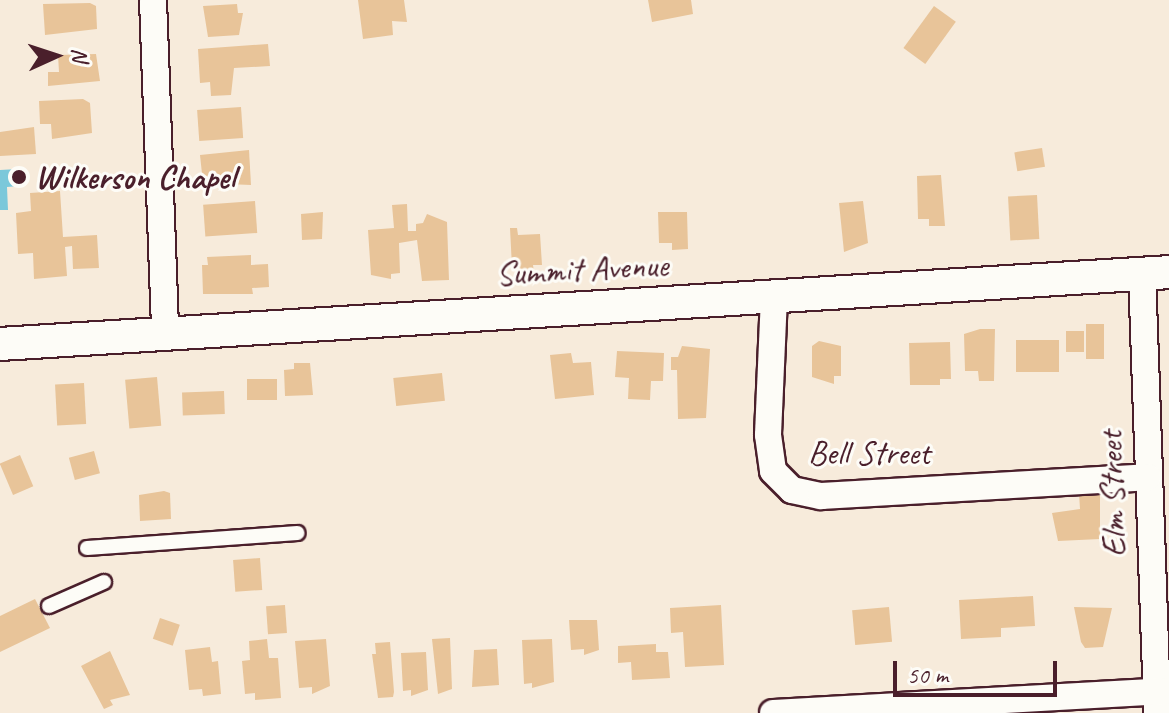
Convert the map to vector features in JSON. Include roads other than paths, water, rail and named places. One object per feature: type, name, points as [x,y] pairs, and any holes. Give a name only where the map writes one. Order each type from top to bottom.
[{"type":"street","points":[[153,0],[165,335]]},
{"type":"street","name":"Summit Avenue","points":[[0,344],[1156,272]]},
{"type":"street","name":"Elm Street","points":[[1156,272],[1147,477],[1161,698]]},
{"type":"street","name":"Bell Street","points":[[774,297],[768,435],[773,471],[792,490],[821,496],[1147,477]]},
{"type":"street","points":[[773,713],[1161,698]]},
{"type":"lane","points":[[87,548],[297,533]]},
{"type":"lane","points":[[49,606],[104,582]]},
{"type":"water","points":[[18,169],[19,186],[7,187],[8,210],[0,210],[0,170]]},
{"type":"place","name":"Wilkerson Chapel","points":[[19,177]]}]
